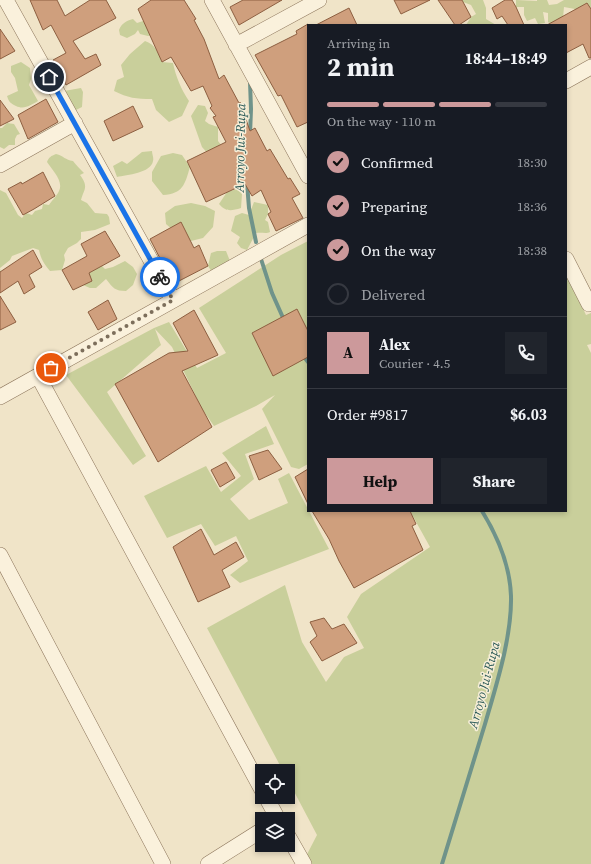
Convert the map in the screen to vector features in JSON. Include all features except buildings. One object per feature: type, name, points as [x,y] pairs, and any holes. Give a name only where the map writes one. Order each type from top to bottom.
[{"type":"street","points":[[6,0],[173,300]]},
{"type":"street","points":[[212,0],[307,174]]},
{"type":"street","points":[[236,45],[319,0]]},
{"type":"street","points":[[567,80],[591,67]]},
{"type":"street","points":[[0,165],[75,123]]},
{"type":"street","points":[[0,397],[307,226]]},
{"type":"street","points":[[567,261],[589,304],[591,303]]},
{"type":"street","points":[[38,376],[255,777]]},
{"type":"street","points":[[0,555],[163,864]]},
{"type":"street","points":[[208,864],[255,834]]},
{"type":"street","points":[[295,848],[304,864]]},
{"type":"green space","points":[[463,0],[483,0],[486,8],[486,19],[494,24],[467,24],[471,17],[476,14],[471,5],[463,2]]},
{"type":"green space","points":[[516,0],[547,0],[549,5],[557,4],[564,0],[591,0],[591,13],[577,13],[575,9],[564,7],[563,18],[555,24],[548,22],[548,13],[543,12],[545,23],[538,24],[535,18],[527,21],[524,15],[524,7],[516,7]]},
{"type":"green space","points":[[133,19],[137,23],[143,21],[152,22],[155,34],[148,36],[140,34],[138,30],[135,34],[127,38],[120,35],[119,30],[121,26]]},
{"type":"green space","points":[[145,41],[154,47],[162,62],[173,63],[179,83],[189,101],[182,116],[169,122],[156,110],[152,99],[132,98],[114,91],[117,80],[124,77],[121,65],[130,54]]},
{"type":"green space","points":[[21,62],[30,68],[31,79],[29,85],[38,101],[27,106],[19,107],[11,103],[7,96],[18,91],[15,78],[11,72],[11,66]]},
{"type":"green space","points":[[81,88],[83,92],[82,107],[76,110],[69,108],[64,91]]},
{"type":"green space","points":[[198,105],[205,106],[208,113],[205,121],[218,127],[218,141],[229,155],[211,157],[202,147],[191,116]]},
{"type":"green space","points":[[7,123],[14,124],[20,134],[17,135],[15,139],[15,145],[9,145],[4,149],[0,147],[0,128]]},
{"type":"green space","points":[[152,151],[153,161],[148,168],[138,173],[117,177],[113,166],[122,161],[127,164],[142,152]]},
{"type":"green space","points":[[173,153],[182,155],[190,167],[185,183],[182,187],[175,193],[163,195],[152,181],[152,172],[161,156]]},
{"type":"green space","points":[[56,154],[73,161],[84,173],[80,175],[85,185],[81,200],[87,203],[95,213],[107,214],[110,224],[95,230],[81,232],[81,239],[68,248],[64,255],[65,260],[62,270],[50,271],[43,261],[39,250],[33,248],[12,256],[10,260],[0,268],[0,190],[6,193],[18,215],[22,218],[26,213],[32,215],[35,211],[42,209],[43,204],[49,205],[58,193],[60,187],[57,176],[47,162],[51,156]]},
{"type":"green space","points":[[237,189],[242,194],[241,208],[229,210],[219,204],[227,192]]},
{"type":"green space","points":[[254,202],[268,205],[268,214],[265,220],[268,222],[270,232],[256,233],[247,250],[241,248],[237,243],[240,237],[231,231],[235,216],[242,213],[249,215]]},
{"type":"green space","points":[[191,203],[205,206],[215,211],[213,227],[203,238],[191,241],[183,239],[166,224],[165,213],[175,206]]},
{"type":"green space","points":[[307,242],[307,465],[299,469],[291,467],[262,409],[275,395],[214,426],[202,409],[172,347],[155,329],[161,345],[107,392],[146,456],[133,465],[66,375],[154,328],[169,322],[197,368],[226,353],[199,308],[281,255]]},
{"type":"green space","points":[[226,251],[230,261],[212,272],[208,266],[211,253]]},
{"type":"green space","points":[[96,260],[105,269],[125,261],[133,267],[137,274],[133,285],[126,291],[117,290],[106,279],[96,288],[90,288],[83,285],[79,277]]},
{"type":"green space","points":[[0,268],[5,288],[1,292],[0,290]]},
{"type":"green space","points":[[567,275],[586,315],[591,313],[591,344],[587,345],[591,353],[591,864],[302,864],[317,835],[295,793],[295,764],[279,764],[207,628],[285,585],[302,642],[326,682],[344,657],[364,648],[347,617],[361,594],[430,547],[411,512],[567,512]]},
{"type":"green space","points":[[266,426],[274,444],[245,454],[254,479],[230,499],[249,520],[288,503],[278,479],[289,473],[307,507],[307,512],[310,512],[329,549],[240,583],[230,575],[248,561],[236,536],[215,546],[201,524],[167,538],[144,496],[206,466],[221,492],[241,476],[222,453]]},
{"type":"waterway","name":"Arroyo Jui-Rupa","points":[[250,82],[250,135]]},
{"type":"waterway","name":"Arroyo Jui-Rupa","points":[[247,183],[249,208],[256,242]]},
{"type":"waterway","name":"Arroyo Jui-Rupa","points":[[261,259],[272,293],[284,320]]},
{"type":"waterway","name":"Arroyo Jui-Rupa","points":[[302,354],[307,361]]},
{"type":"waterway","name":"Arroyo Jui-Rupa","points":[[442,864],[494,694],[506,644],[511,612],[510,585],[506,563],[498,541],[483,512]]},
{"type":"way so far","points":[[51,368],[173,300],[160,277]]},
{"type":"route","points":[[49,77],[160,277]]}]
